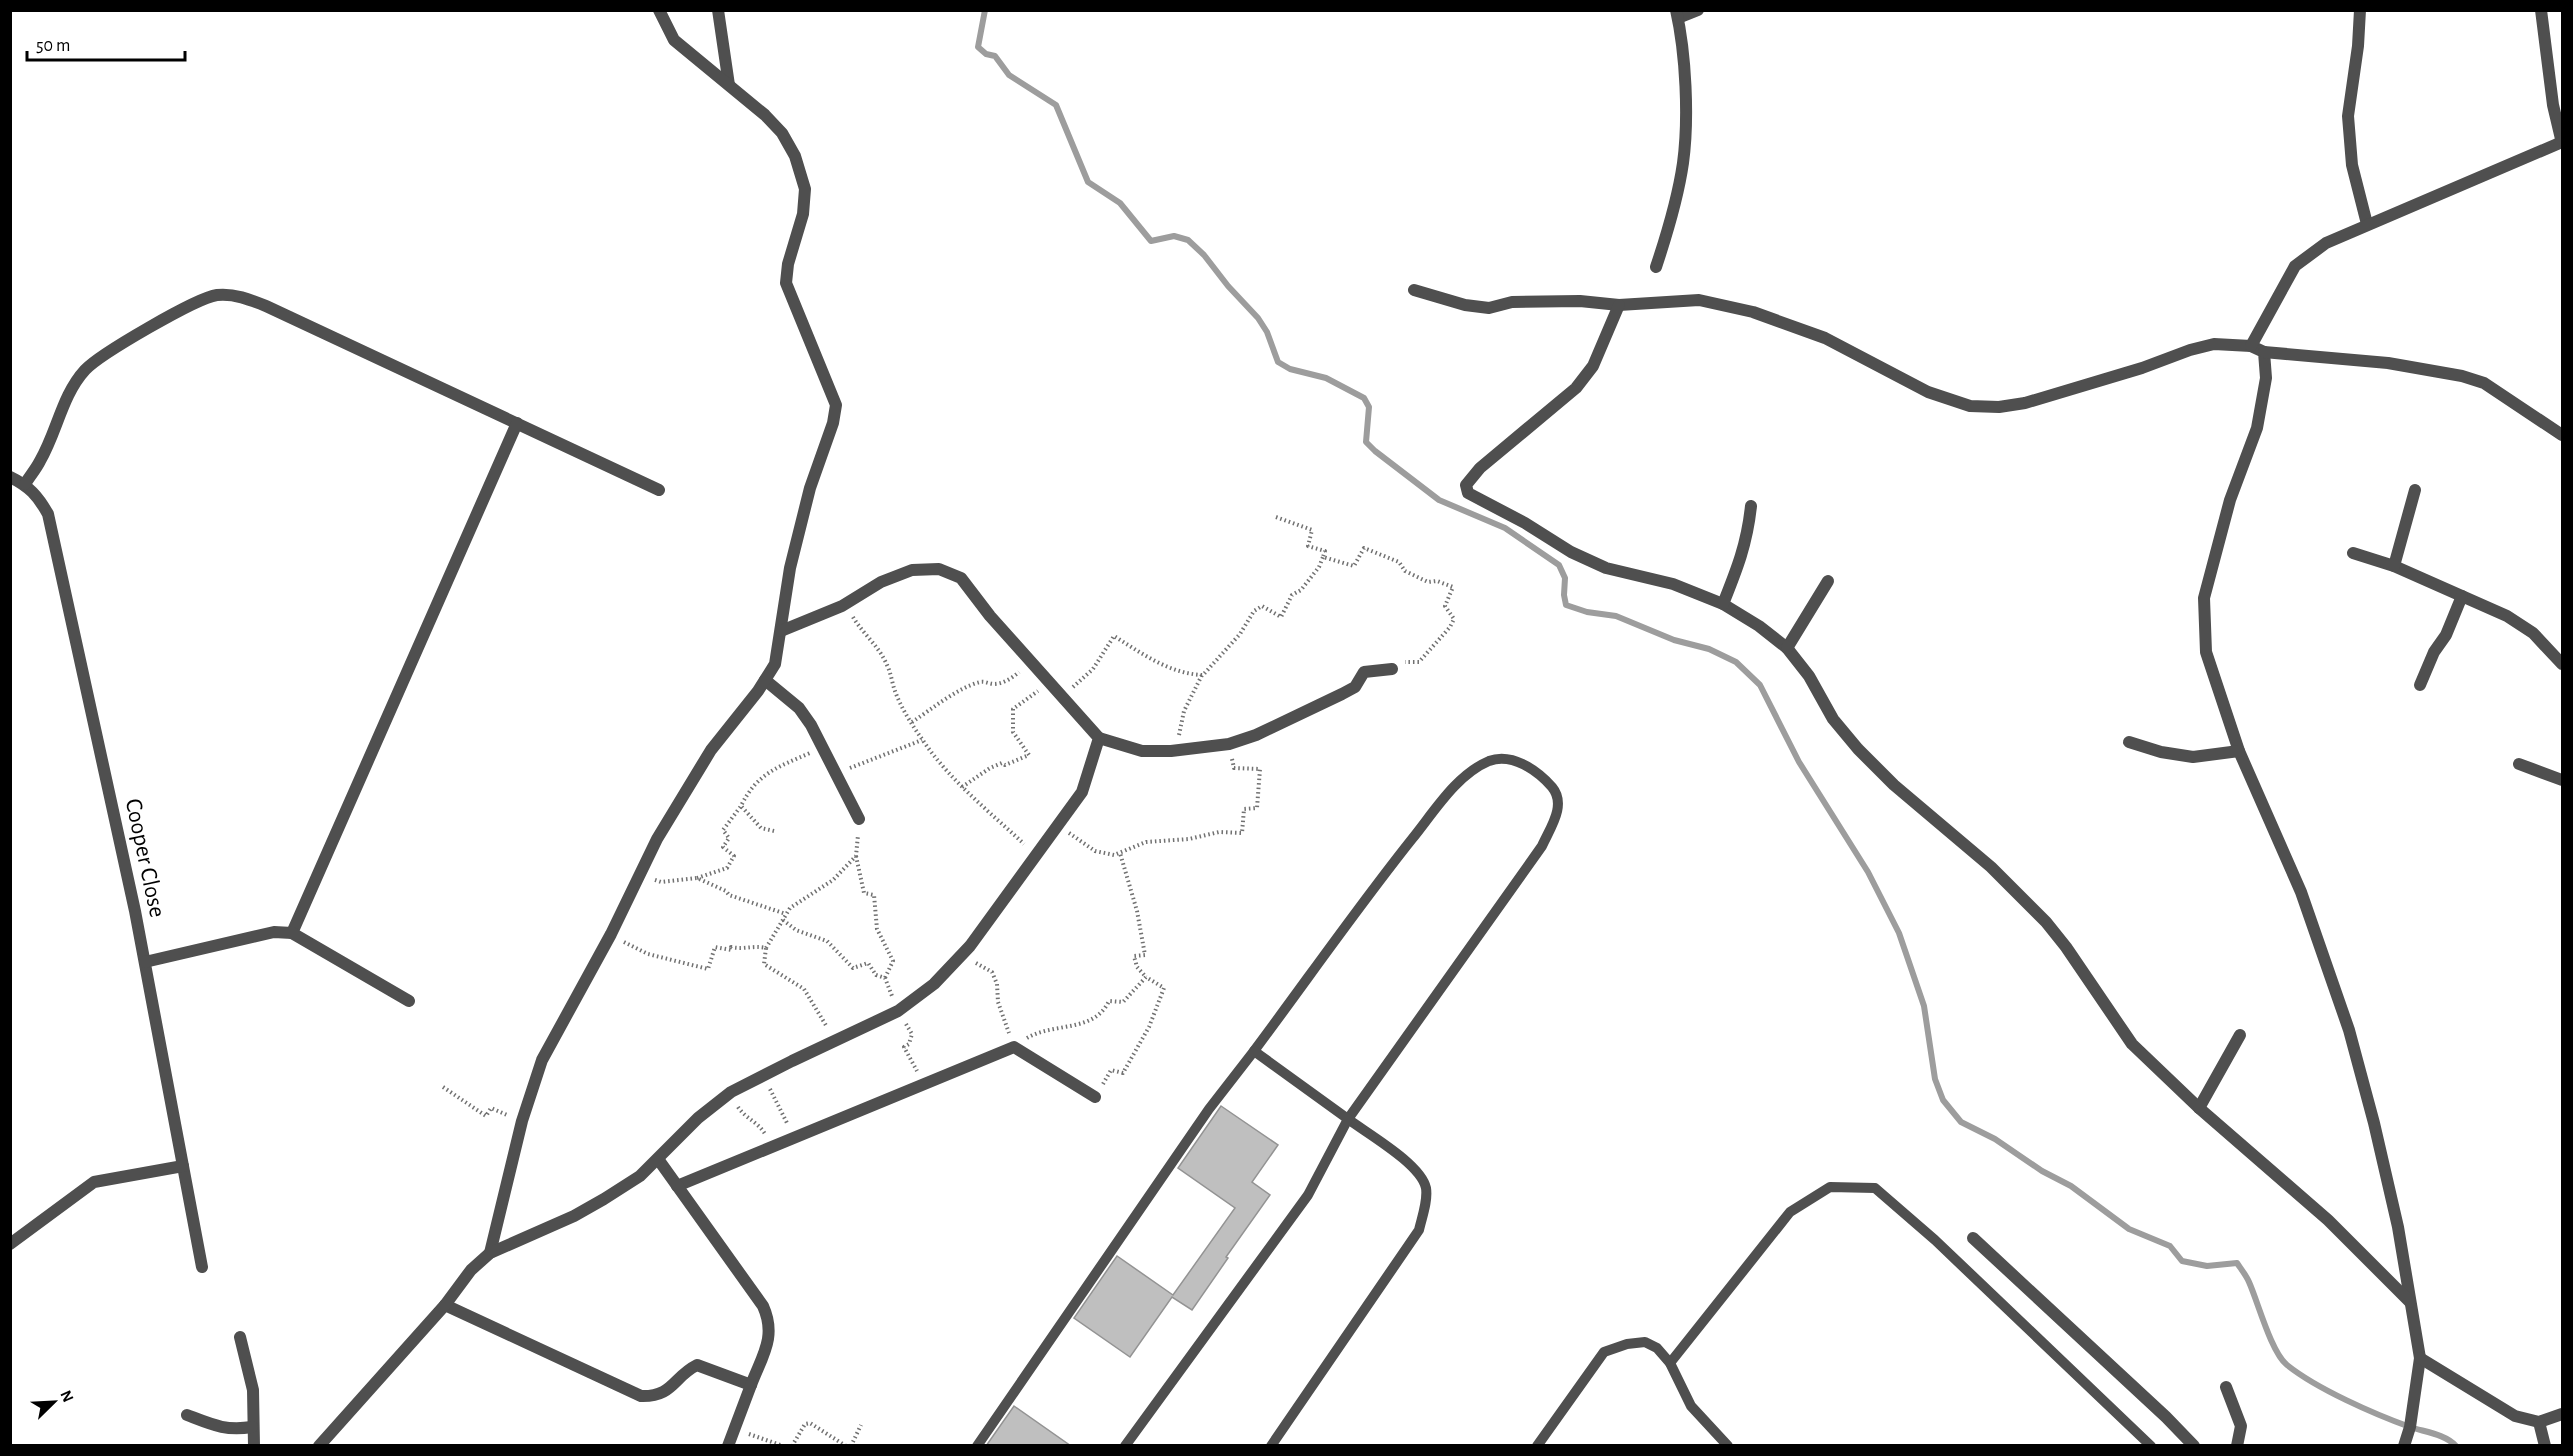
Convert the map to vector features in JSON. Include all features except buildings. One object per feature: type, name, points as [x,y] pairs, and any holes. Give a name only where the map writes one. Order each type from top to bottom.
[{"type":"street","points":[[490,1253],[522,1121],[542,1060],[611,934],[657,839],[711,750],[775,664],[790,568],[810,488],[833,423],[836,405],[786,283],[788,264],[804,205],[805,189],[795,156],[782,133],[765,115],[674,40],[659,10]]},
{"type":"street","points":[[718,10],[729,86]]},
{"type":"street","points":[[1656,267],[1683,163],[1685,89],[1677,14],[1698,10]]},
{"type":"street","points":[[2360,10],[2358,45],[2348,116],[2352,165],[2367,224]]},
{"type":"street","points":[[2251,346],[2295,266],[2326,243],[2562,143],[2553,105],[2541,10]]},
{"type":"street","points":[[1414,290],[1465,305],[1489,308],[1512,302],[1580,301],[1619,305],[1699,300],[1753,312],[1825,338],[1928,393],[1970,406],[2025,403],[2214,344],[2251,346],[2264,352],[2388,363],[2462,376],[2484,383],[2562,435]]},
{"type":"street","points":[[25,484],[40,461],[73,387],[85,370],[102,356],[195,302],[218,295],[245,298],[266,306],[659,490]]},
{"type":"street","points":[[1619,305],[1593,366],[1576,388],[1480,468],[1467,482],[1468,493],[1580,556],[1606,568],[1673,584],[1723,604],[1759,626],[1787,648],[1809,676],[1833,719],[1858,749],[1894,784],[1992,867],[2046,922],[2066,946],[2132,1044],[2199,1108],[2328,1220],[2410,1303]]},
{"type":"street","points":[[2264,352],[2266,378],[2257,428],[2230,500],[2204,598],[2206,652],[2239,751],[2301,892],[2349,1030],[2398,1227],[2420,1358],[2410,1427],[2404,1446]]},
{"type":"street","points":[[292,933],[517,423]]},
{"type":"street","name":"Cooper Close","points":[[10,477],[25,484],[37,495],[48,514],[145,962],[202,1267]]},
{"type":"street","points":[[2394,566],[2415,490]]},
{"type":"street","points":[[1723,604],[1742,559],[1748,537],[1751,506]]},
{"type":"street","points":[[2353,553],[2394,566],[2507,616],[2533,633],[2562,664]]},
{"type":"street","points":[[781,631],[842,606],[881,582],[912,570],[939,569],[961,578],[990,616],[1032,660],[1099,738],[1142,751],[1171,751],[1229,744],[1256,735],[1342,694],[1355,687],[1364,672],[1392,669]]},
{"type":"street","points":[[1787,648],[1828,581]]},
{"type":"street","points":[[2420,686],[2434,652],[2446,635],[2462,596]]},
{"type":"street","points":[[765,680],[799,708],[811,725],[859,819]]},
{"type":"street","points":[[320,1446],[445,1305],[471,1270],[490,1253],[507,1248],[594,1204],[640,1176],[698,1118],[731,1092],[898,1011],[934,984],[970,946],[1060,825],[1082,792],[1099,738]]},
{"type":"street","points":[[2129,742],[2161,752],[2193,757],[2239,751]]},
{"type":"street","points":[[2518,764],[2562,780]]},
{"type":"street","points":[[145,962],[274,932],[292,933],[409,1001]]},
{"type":"street","points":[[2199,1108],[2240,1035]]},
{"type":"street","points":[[677,1186],[1014,1047],[1095,1097]]},
{"type":"street","points":[[658,1159],[763,1306],[770,1326],[767,1348],[728,1446]]},
{"type":"street","points":[[10,1244],[94,1182],[183,1166]]},
{"type":"street","points":[[1973,1238],[2166,1417],[2194,1446]]},
{"type":"street","points":[[445,1305],[641,1396],[651,1396],[666,1391],[697,1365],[751,1385]]},
{"type":"street","points":[[240,1337],[253,1390],[254,1446]]},
{"type":"street","points":[[2420,1358],[2515,1416],[2539,1422],[2562,1414]]},
{"type":"street","points":[[2226,1388],[2241,1426],[2237,1446]]},
{"type":"street","points":[[188,1415],[221,1429],[252,1427]]},
{"type":"street","points":[[2539,1422],[2545,1446]]},
{"type":"lane","points":[[977,1446],[1209,1110],[1385,873],[1452,788],[1489,761],[1503,758],[1521,763],[1546,780],[1557,793],[1558,810],[1542,846],[1348,1119],[1308,1195],[1125,1446]]},
{"type":"lane","points":[[1254,1052],[1413,1167],[1426,1186],[1426,1202],[1419,1230],[1271,1446]]},
{"type":"lane","points":[[1670,1364],[1790,1212],[1830,1187],[1875,1188],[1944,1248],[2151,1446]]},
{"type":"lane","points":[[1537,1446],[1604,1352],[1627,1344],[1645,1342],[1657,1348],[1670,1364],[1691,1406],[1728,1446]]},
{"type":"path","points":[[1171,751],[1178,736],[1184,711],[1203,675],[1230,646],[1254,611],[1262,606],[1281,617],[1292,595],[1301,590],[1319,567],[1324,551],[1308,546],[1312,530],[1276,517]]},
{"type":"path","points":[[1323,557],[1354,566],[1364,548],[1399,562],[1405,571],[1428,582],[1437,581],[1453,587],[1445,606],[1454,619],[1450,627],[1419,662],[1400,662],[1392,669]]},
{"type":"path","points":[[842,606],[852,615],[862,632],[874,643],[887,665],[895,692],[904,711],[922,740],[962,786],[1037,856]]},
{"type":"path","points":[[1061,694],[1081,682],[1093,669],[1114,636],[1169,667],[1187,674],[1203,675]]},
{"type":"path","points":[[912,722],[942,704],[947,697],[969,687],[983,681],[996,684],[1004,682],[1032,660]]},
{"type":"path","points":[[962,786],[990,768],[1002,763],[1005,765],[1029,755],[1013,732],[1013,709],[1051,683]]},
{"type":"path","points":[[836,774],[922,740]]},
{"type":"path","points":[[1060,825],[1095,851],[1114,855],[1146,842],[1189,839],[1219,832],[1242,833],[1244,809],[1257,808],[1260,769],[1234,768],[1229,744]]},
{"type":"path","points":[[640,874],[661,882],[697,878],[727,868],[734,856],[723,847],[729,838],[723,830],[741,806],[749,788],[762,777],[822,748]]},
{"type":"path","points":[[741,806],[761,828],[774,831]]},
{"type":"path","points":[[859,819],[856,856],[864,893],[874,895],[877,929],[893,961],[885,978],[898,1011],[912,1034],[909,1044],[904,1047],[924,1085]]},
{"type":"path","points":[[1095,1097],[1111,1070],[1123,1073],[1149,1027],[1164,988],[1146,977],[1137,967],[1134,956],[1145,955],[1137,911],[1120,853]]},
{"type":"path","points":[[835,1041],[804,989],[764,964],[766,948],[790,908],[833,880],[856,856]]},
{"type":"path","points":[[697,878],[726,891],[729,895],[786,914]]},
{"type":"path","points":[[783,920],[796,930],[827,941],[853,968],[868,963],[876,975],[885,978]]},
{"type":"path","points":[[611,934],[648,954],[708,969],[715,947],[743,950],[754,945],[766,948]]},
{"type":"path","points":[[970,946],[976,963],[992,972],[997,984],[998,1002],[1014,1047],[1042,1030],[1078,1025],[1103,1013],[1109,1001],[1122,1002],[1146,977]]},
{"type":"path","points":[[764,1076],[795,1139]]},
{"type":"path","points":[[443,1088],[486,1116],[491,1108],[522,1121]]},
{"type":"path","points":[[731,1092],[739,1110],[759,1125],[770,1148]]},
{"type":"path","points":[[792,1446],[805,1424],[810,1423],[846,1446]]},
{"type":"path","points":[[851,1446],[861,1425]]},
{"type":"path","points":[[735,1428],[783,1446]]},
{"type":"waterway","points":[[985,10],[978,47],[986,54],[995,56],[1009,75],[1056,105],[1088,182],[1120,203],[1151,241],[1174,236],[1188,240],[1204,255],[1228,286],[1258,318],[1267,332],[1278,362],[1290,369],[1326,378],[1364,398],[1369,407],[1366,442],[1375,451],[1439,500],[1505,528],[1559,565],[1565,578],[1566,605],[1587,612],[1616,616],[1674,640],[1709,649],[1736,662],[1760,685],[1799,762],[1868,872],[1899,933],[1924,1006],[1935,1079],[1943,1100],[1961,1122],[1995,1139],[2042,1171],[2071,1186],[2129,1229],[2170,1246],[2182,1261],[2207,1266],[2237,1263],[2249,1282],[2276,1349],[2287,1365],[2346,1400],[2396,1422],[2441,1436],[2456,1446]]}]
